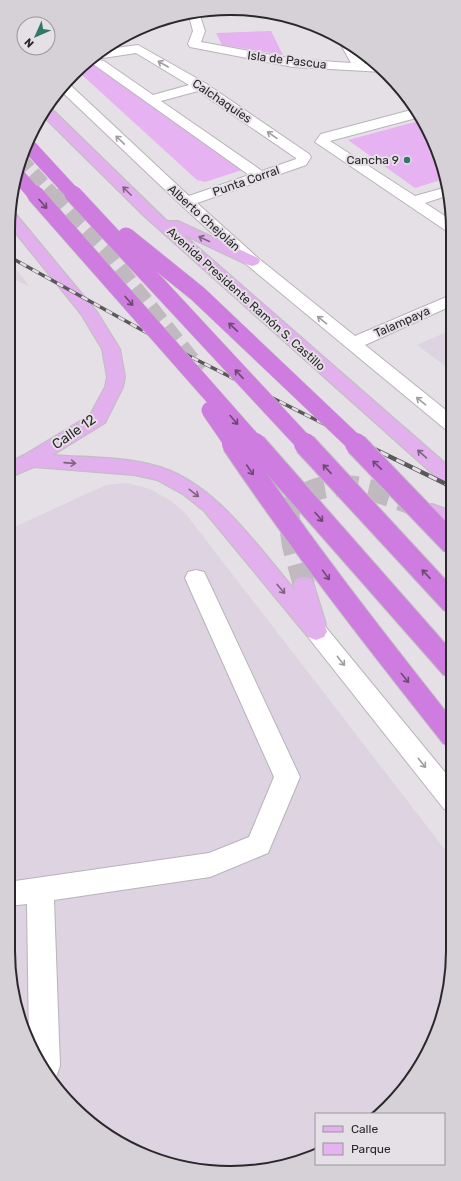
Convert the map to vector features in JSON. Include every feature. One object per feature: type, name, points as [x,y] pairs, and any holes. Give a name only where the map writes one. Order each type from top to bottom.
[{"type":"highway","points":[[31,148],[446,597]]},
{"type":"highway","points":[[21,179],[446,661]]},
{"type":"highway","points":[[65,186],[198,294],[384,472],[446,538]]},
{"type":"highway","points":[[158,333],[270,499],[363,625],[446,729]]},
{"type":"main road","name":"Avenida Presidente Ramón S. Castillo","points":[[49,114],[149,213],[446,475]]},
{"type":"main road","points":[[149,213],[252,261]]},
{"type":"main road","name":"Calle 12","points":[[15,222],[83,304],[111,349],[116,377],[114,387],[98,419],[31,460],[15,468]]},
{"type":"main road","points":[[31,460],[134,468],[163,475],[191,490],[211,506],[316,631]]},
{"type":"main road","points":[[432,511],[446,517]]},
{"type":"main road","points":[[304,585],[316,631]]},
{"type":"street","name":"Isla de Pascua","points":[[195,18],[199,31],[194,44],[293,63],[373,68]]},
{"type":"street","name":"Calchaquíes","points":[[101,59],[138,49],[200,86],[304,157]]},
{"type":"street","points":[[351,52],[360,67]]},
{"type":"street","points":[[101,59],[151,100],[260,176]]},
{"type":"street","points":[[151,100],[200,86]]},
{"type":"street","name":"Alberto Chejolán","points":[[67,90],[186,202],[252,261],[352,344]]},
{"type":"street","points":[[412,115],[326,138],[322,142],[446,224]]},
{"type":"street","name":"Punta Corral","points":[[186,202],[301,162],[304,157]]},
{"type":"street","points":[[413,202],[443,193]]},
{"type":"street","name":"Talampaya","points":[[352,344],[446,302]]},
{"type":"street","points":[[352,344],[446,420]]},
{"type":"street","points":[[15,893],[210,865],[259,845],[286,777],[196,578]]},
{"type":"street","points":[[316,631],[446,792]]},
{"type":"street","points":[[40,889],[45,1059]]},
{"type":"shaded area","points":[[15,268],[29,286],[15,280]]},
{"type":"shaded area","points":[[446,332],[446,367],[417,345]]},
{"type":"shaded area","points":[[127,483],[150,489],[171,501],[185,513],[446,851],[446,965],[439,1006],[424,1046],[410,1070],[393,1093],[373,1113],[315,1113],[315,1149],[286,1159],[245,1166],[216,1166],[175,1159],[135,1144],[111,1130],[88,1113],[68,1093],[51,1070],[37,1046],[22,1006],[15,965],[15,527],[106,485]]},
{"type":"green space","points":[[271,31],[283,55],[222,45],[216,33]]},
{"type":"green space","points":[[94,64],[242,170],[205,182],[197,180],[82,74]]},
{"type":"green space","name":"Cancha 9","points":[[416,122],[430,148],[440,180],[415,188],[348,140]]},
{"type":"tunnel","points":[[25,164],[53,195]]},
{"type":"tunnel","points":[[52,194],[113,261],[200,371]]},
{"type":"tunnel","points":[[304,585],[293,546],[288,511],[301,497],[314,490],[329,486],[344,486],[374,491],[417,506]]},
{"type":"railway","points":[[15,260],[189,356],[364,444]]},
{"type":"railway","points":[[364,444],[446,484]]},
{"type":"place","name":"Cancha 9","points":[[407,160]]}]
